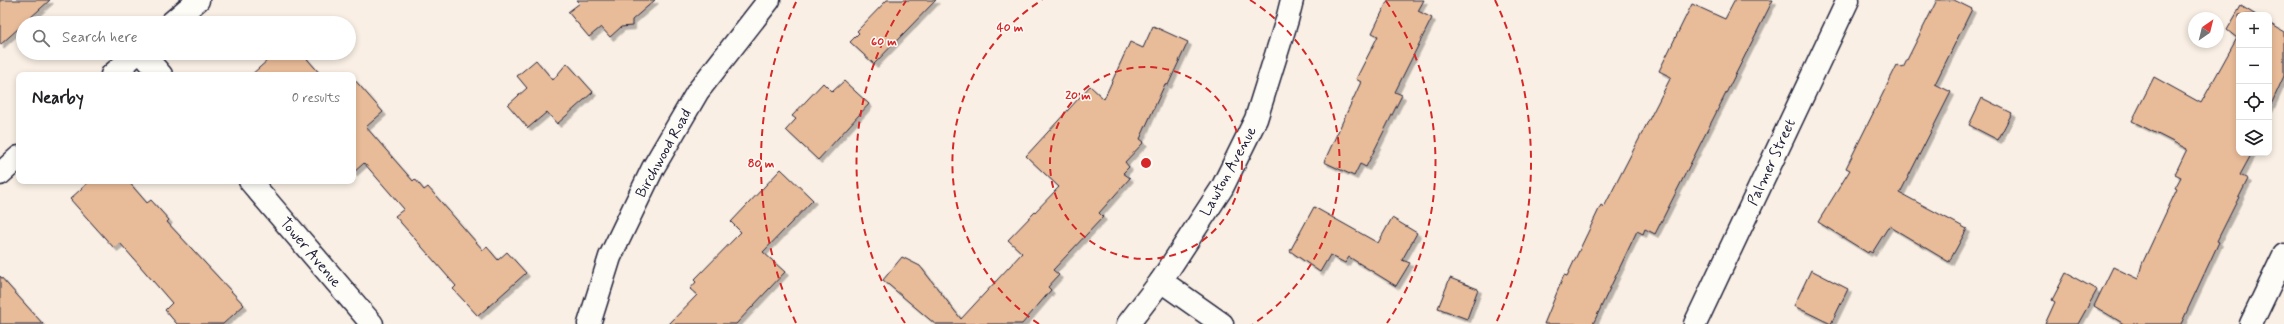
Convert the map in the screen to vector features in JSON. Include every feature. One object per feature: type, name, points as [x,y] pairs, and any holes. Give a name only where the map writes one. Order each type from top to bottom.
[{"type":"street","points":[[179,16],[198,0]]},
{"type":"street","name":"Birchwood Road","points":[[589,324],[610,257],[653,168],[698,91],[769,0]]},
{"type":"street","name":"Lawton Avenue","points":[[1128,324],[1161,281],[1222,188],[1256,119],[1292,0]]},
{"type":"street","name":"Palmer Street","points":[[1695,324],[1848,0]]},
{"type":"street","points":[[115,72],[129,60]]},
{"type":"street","points":[[148,60],[158,72]]},
{"type":"street","points":[[0,174],[16,160]]},
{"type":"street","name":"Tower Avenue","points":[[253,184],[372,324]]},
{"type":"street","points":[[2251,324],[2284,255]]},
{"type":"street","points":[[1161,281],[1222,324]]},
{"type":"building","points":[[0,0],[50,0],[32,16],[16,16],[16,31],[0,45]]},
{"type":"building","points":[[577,0],[655,0],[632,20],[632,26],[621,27],[610,37],[601,27],[589,37],[568,12],[580,3]]},
{"type":"building","points":[[887,0],[936,0],[874,64],[850,42],[859,33],[857,31]]},
{"type":"building","points":[[1388,0],[1424,0],[1418,11],[1432,18],[1395,92],[1402,95],[1366,167],[1360,164],[1354,176],[1324,162],[1361,82],[1356,79],[1378,36],[1372,33]]},
{"type":"building","points":[[1735,0],[1773,0],[1655,234],[1645,229],[1643,234],[1637,231],[1593,324],[1544,324],[1564,275],[1567,276],[1601,205],[1604,207],[1671,77],[1659,71],[1692,4],[1725,19]]},
{"type":"building","points":[[1937,0],[1954,0],[1972,9],[1935,84],[1951,92],[1900,193],[1967,229],[1949,262],[1889,226],[1872,253],[1869,251],[1868,253],[1818,222],[1850,170],[1846,168],[1897,65],[1903,68]]},
{"type":"building","points":[[2241,6],[2251,12],[2238,12]]},
{"type":"building","points":[[2236,15],[2236,37],[2227,30]]},
{"type":"building","points":[[2272,25],[2284,32],[2284,76],[2272,102]]},
{"type":"building","points":[[1153,26],[1188,42],[1168,85],[1165,84],[1140,139],[1144,142],[1125,162],[1129,167],[1123,173],[1130,178],[1099,213],[1103,217],[1053,270],[1059,275],[1048,287],[1051,290],[1022,324],[935,324],[883,280],[902,257],[920,266],[961,319],[1022,253],[1008,240],[1059,187],[1026,156],[1090,86],[1104,99],[1130,42],[1143,48]]},
{"type":"building","points":[[2236,40],[2236,156],[2250,156],[2240,175],[2248,179],[2217,241],[2219,242],[2181,324],[2124,324],[2094,306],[2113,267],[2138,279],[2142,264],[2177,189],[2175,188],[2181,177],[2175,174],[2187,149],[2132,121],[2154,77],[2201,103]]},
{"type":"building","points":[[268,60],[308,60],[318,72],[254,72]]},
{"type":"building","points":[[536,60],[553,80],[567,63],[593,92],[557,124],[547,112],[528,128],[508,105],[527,88],[517,76]]},
{"type":"building","points":[[356,81],[383,112],[366,127],[413,181],[415,179],[424,190],[428,187],[483,250],[487,247],[498,260],[507,252],[526,273],[478,316],[453,289],[456,286],[395,216],[404,209],[364,163],[356,170]]},
{"type":"building","points":[[844,81],[869,104],[818,160],[786,130],[796,119],[792,116],[823,83],[832,92]]},
{"type":"building","points":[[1982,98],[2012,113],[1998,140],[1969,125]]},
{"type":"building","points":[[781,169],[813,200],[763,252],[785,272],[736,324],[669,324],[697,295],[690,289],[696,282],[694,280],[741,232],[731,222]]},
{"type":"building","points":[[87,184],[131,184],[147,203],[151,200],[169,220],[167,222],[244,305],[223,324],[177,324],[165,310],[172,303],[120,243],[114,248],[70,199]]},
{"type":"building","points":[[1314,207],[1378,243],[1392,218],[1417,233],[1402,260],[1410,263],[1396,286],[1349,257],[1345,263],[1330,255],[1320,272],[1290,251]]},
{"type":"building","points":[[1811,270],[1848,289],[1831,324],[1794,306]]},
{"type":"building","points":[[2066,273],[2097,290],[2078,324],[2045,324],[2055,302],[2052,300]]},
{"type":"building","points":[[0,276],[43,324],[0,324]]},
{"type":"building","points":[[1450,278],[1478,289],[1467,319],[1438,308]]}]
